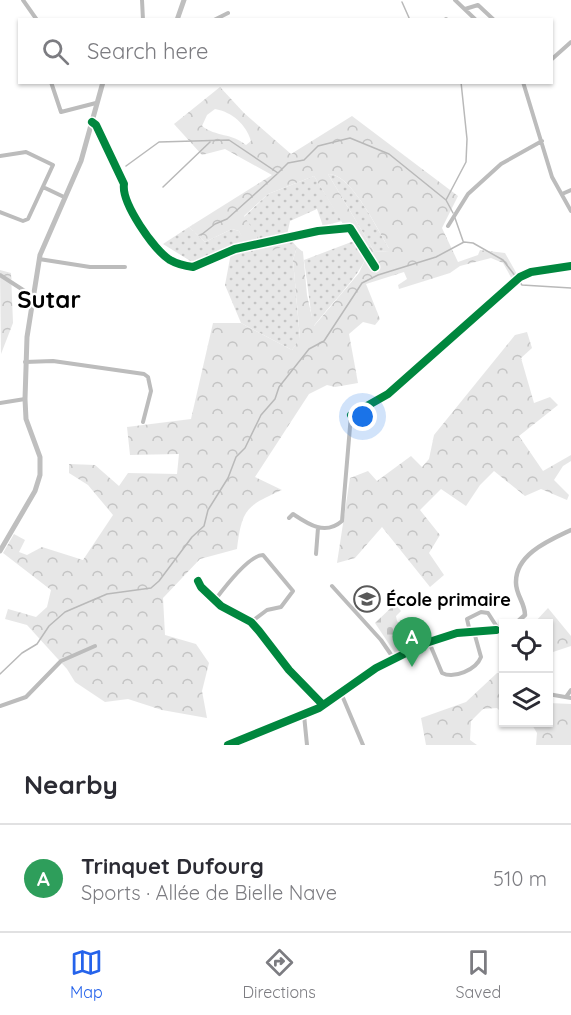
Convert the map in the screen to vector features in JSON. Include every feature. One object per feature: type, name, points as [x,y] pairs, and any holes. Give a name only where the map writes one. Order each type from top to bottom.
[{"type":"main road","points":[[178,17],[184,0]]},
{"type":"main road","points":[[0,551],[39,481],[40,457],[30,434],[25,399],[25,362],[39,259],[86,143],[102,84]]},
{"type":"street","points":[[23,0],[36,18]]},
{"type":"street","points":[[142,0],[143,18]]},
{"type":"street","points":[[455,0],[474,18]]},
{"type":"street","points":[[465,9],[478,5],[492,18]]},
{"type":"street","points":[[218,18],[228,13]]},
{"type":"street","points":[[553,58],[571,42]]},
{"type":"street","points":[[52,84],[61,112],[96,103]]},
{"type":"street","points":[[524,84],[552,177],[571,211]]},
{"type":"street","points":[[92,122],[96,125],[124,184],[123,191],[130,213],[172,261],[193,267],[235,249],[318,231],[350,228],[375,267]]},
{"type":"street","points":[[448,226],[468,194],[501,164],[542,141]]},
{"type":"street","points":[[0,156],[26,152],[51,164],[52,167],[26,221],[0,212]]},
{"type":"street","points":[[44,187],[64,197]]},
{"type":"street","points":[[562,194],[571,190]]},
{"type":"street","points":[[39,259],[90,267],[125,267]]},
{"type":"street","points":[[289,518],[293,514],[318,528],[330,528],[342,522],[351,415],[388,394],[520,278],[531,272],[571,266]]},
{"type":"street","points":[[0,275],[34,297]]},
{"type":"street","points":[[25,362],[53,361],[144,374],[148,377],[151,391],[143,422]]},
{"type":"street","points":[[0,403],[25,399]]},
{"type":"street","points":[[316,554],[318,528]]},
{"type":"street","points":[[521,619],[525,615],[516,584],[522,563],[543,544],[571,530]]},
{"type":"street","points":[[215,600],[230,581],[255,558],[263,555],[293,591],[281,607],[267,610],[251,622]]},
{"type":"street","points":[[198,581],[201,587],[231,614],[251,622],[289,669],[323,705]]},
{"type":"street","points":[[332,586],[394,658]]},
{"type":"street","points":[[429,642],[442,673],[446,675],[468,671],[476,666],[481,657],[467,619],[481,612],[488,613],[499,629]]},
{"type":"street","points":[[228,745],[304,716],[394,658],[429,642],[457,633],[499,630]]},
{"type":"street","points":[[0,706],[26,697],[61,661],[95,646]]},
{"type":"street","points":[[553,695],[569,698],[571,690]]},
{"type":"street","points":[[341,693],[363,745]]},
{"type":"street","points":[[304,716],[307,745]]},
{"type":"green space","points":[[220,87],[244,113],[291,154],[352,116],[458,196],[442,228],[458,262],[478,255],[480,250],[505,253],[518,276],[513,281],[503,263],[491,258],[460,266],[450,273],[399,289],[398,285],[407,279],[404,272],[366,284],[380,319],[375,325],[363,322],[349,334],[358,383],[335,387],[327,385],[309,394],[255,477],[282,490],[260,500],[248,511],[241,525],[237,549],[200,559],[163,598],[165,635],[196,644],[209,663],[202,691],[207,718],[162,710],[128,699],[105,702],[75,682],[67,669],[27,625],[5,619],[8,609],[36,617],[47,607],[51,590],[3,553],[14,534],[25,540],[19,552],[27,555],[42,547],[83,560],[113,515],[88,485],[69,473],[69,464],[95,465],[119,486],[128,473],[177,474],[179,454],[130,455],[127,427],[191,419],[213,323],[241,323],[292,350],[300,338],[293,260],[297,247],[303,252],[307,295],[314,326],[359,273],[365,260],[314,176],[268,194],[244,216],[259,239],[287,235],[286,246],[266,252],[231,253],[243,240],[239,231],[232,229],[205,242],[189,227],[272,175],[225,149],[202,155],[174,124]],"holes":[[[215,109],[238,120],[246,129],[251,141],[246,145],[202,126],[207,115]],[[328,174],[345,182],[354,192],[378,229],[389,252],[374,251]]]},
{"type":"green space","points":[[328,174],[337,176],[346,182],[354,192],[378,228],[389,252],[374,251]]},
{"type":"green space","points":[[314,176],[342,221],[323,226],[317,209],[290,221],[287,235],[259,240],[244,217],[268,194]]},
{"type":"green space","points":[[189,227],[205,242],[232,229],[239,231],[244,240],[232,253],[287,235],[297,247],[293,260],[300,339],[292,350],[241,323],[225,285],[231,253],[192,262],[163,244]]},
{"type":"green space","points":[[354,241],[365,260],[348,285],[313,327],[304,260]]},
{"type":"green space","points":[[0,270],[11,273],[13,323],[1,354]]},
{"type":"green space","points":[[527,332],[532,348],[521,358],[534,403],[550,397],[558,405],[519,436],[543,471],[571,455],[571,461],[563,466],[554,480],[569,495],[567,500],[541,489],[525,496],[494,471],[480,485],[466,506],[441,489],[420,510],[440,535],[429,553],[444,575],[430,587],[382,527],[355,558],[337,563],[350,478],[368,471],[377,481],[411,456],[422,467],[429,459],[434,435],[515,335]]},
{"type":"green space","points":[[395,604],[401,611],[396,616],[397,621],[420,644],[397,656],[375,623]]},
{"type":"green space","points":[[548,608],[571,636],[571,646],[553,652],[553,619],[538,619]]},
{"type":"green space","points":[[499,673],[499,710],[497,708],[483,709],[471,721],[470,740],[477,745],[426,745],[421,718],[466,702]]},
{"type":"green space","points":[[553,703],[571,704],[571,745],[536,745],[537,733],[533,727],[553,727]]},
{"type":"waterway","points":[[402,2],[409,18]]},
{"type":"waterway","points":[[446,200],[466,162],[467,139],[461,84]]},
{"type":"waterway","points":[[126,166],[159,142],[229,140],[278,173],[288,163],[304,160],[318,146],[350,138],[389,154],[446,200],[453,213]]},
{"type":"waterway","points":[[163,187],[210,142]]},
{"type":"waterway","points":[[201,235],[215,224],[227,219],[277,174]]},
{"type":"waterway","points":[[455,218],[463,241]]},
{"type":"waterway","points":[[0,674],[22,653],[37,644],[49,626],[65,612],[107,594],[151,588],[159,581],[192,537],[204,526],[208,510],[228,478],[236,457],[245,448],[261,415],[275,399],[279,387],[309,349],[324,341],[362,283],[378,275],[436,257],[464,242],[473,243],[503,260],[516,277]]},
{"type":"waterway","points":[[519,281],[522,285],[571,288]]},
{"type":"cycle path","points":[[92,122],[96,125],[124,184],[124,192],[133,214],[156,247],[173,261],[193,267],[235,249],[318,231],[350,228],[375,267]]},
{"type":"cycle path","points":[[351,415],[388,394],[520,277],[531,272],[571,266]]},
{"type":"cycle path","points":[[198,581],[201,587],[221,606],[251,622],[289,670],[323,705]]},
{"type":"cycle path","points":[[228,745],[319,708],[376,668],[426,643],[457,633],[496,630]]},
{"type":"place","name":"École primaire","points":[[367,599]]},
{"type":"place","name":"Trinquet Dufourg","points":[[412,667]]},
{"type":"district","name":"Sutar","points":[[49,299]]}]
